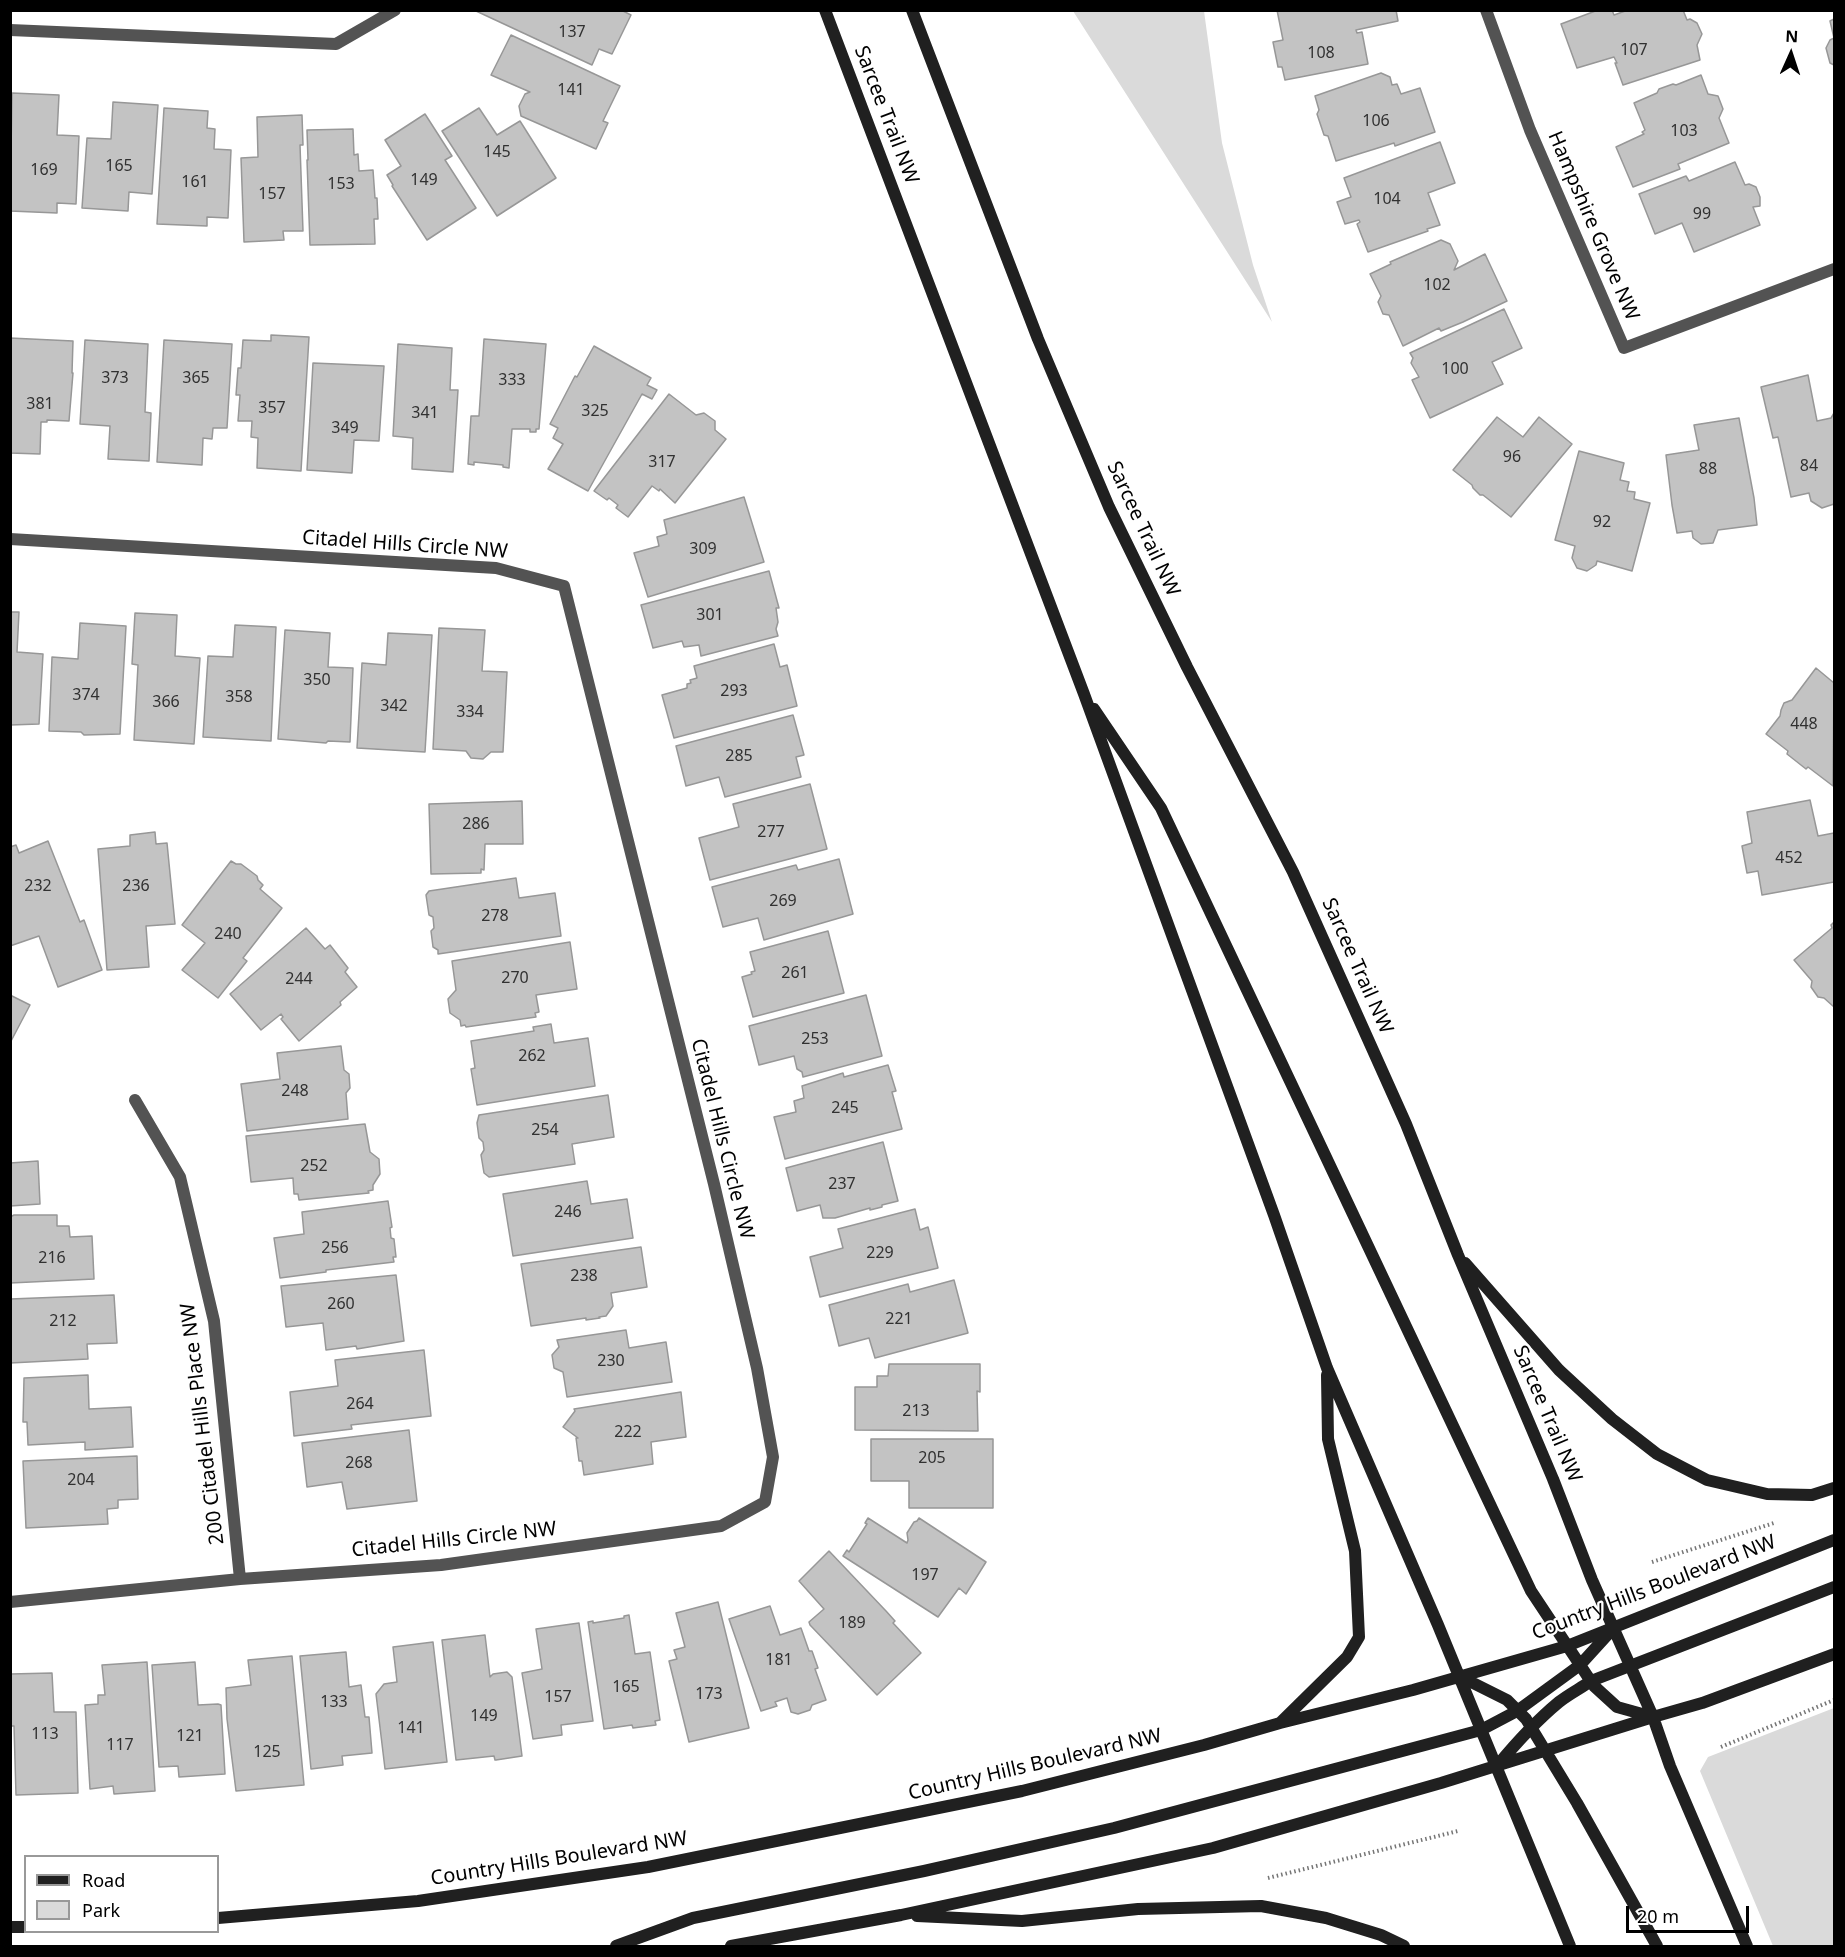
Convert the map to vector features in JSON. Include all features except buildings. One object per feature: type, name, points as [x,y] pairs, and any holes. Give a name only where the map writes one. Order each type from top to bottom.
[{"type":"main road","name":"Sarcee Trail NW","points":[[825,10],[1084,694],[1274,1215],[1327,1368],[1459,1676],[1570,1947]]},
{"type":"main road","name":"Sarcee Trail NW","points":[[912,10],[1038,339],[1109,507],[1187,668],[1293,872],[1406,1124],[1458,1255],[1553,1479],[1613,1629],[1653,1717],[1670,1766],[1747,1947]]},
{"type":"main road","points":[[1084,694],[1161,808],[1531,1592],[1591,1681],[1617,1707],[1653,1717]]},
{"type":"main road","points":[[1458,1255],[1558,1370],[1612,1419],[1657,1454],[1707,1480],[1767,1494],[1812,1495],[1834,1488]]},
{"type":"main road","points":[[1280,1722],[1347,1657],[1359,1637],[1355,1551],[1328,1439],[1327,1368]]},
{"type":"main road","name":"Country Hills Boulevard NW","points":[[219,1918],[418,1901],[648,1867],[1022,1791],[1204,1745],[1280,1722],[1413,1690],[1567,1646],[1834,1540]]},
{"type":"main road","points":[[1496,1767],[1531,1727],[1561,1700],[1591,1681],[1834,1587]]},
{"type":"main road","points":[[616,1947],[693,1918],[924,1872],[1114,1828],[1481,1730],[1517,1711],[1580,1665],[1613,1629]]},
{"type":"main road","points":[[731,1947],[901,1915],[1213,1848],[1496,1767],[1702,1703],[1834,1654]]},
{"type":"main road","points":[[1459,1676],[1507,1700],[1531,1727],[1577,1803],[1657,1947]]},
{"type":"main road","points":[[901,1915],[1022,1921],[1138,1910],[1261,1906],[1326,1918],[1381,1935],[1404,1947]]},
{"type":"street","points":[[10,30],[336,44],[395,10]]},
{"type":"street","name":"Hampshire Grove NW","points":[[1486,10],[1530,130],[1624,348],[1834,269]]},
{"type":"street","name":"Citadel Hills Circle NW","points":[[10,539],[496,568],[564,586],[711,1172],[757,1368],[773,1457],[765,1502],[721,1526],[441,1564],[240,1579],[10,1602]]},
{"type":"street","name":"200 Citadel Hills Place NW","points":[[135,1100],[180,1177],[214,1321],[240,1579]]},
{"type":"path","points":[[1652,1562],[1776,1523]]},
{"type":"path","points":[[1721,1747],[1834,1700]]},
{"type":"path","points":[[1262,1880],[1458,1831]]},
{"type":"green space","points":[[1073,11],[1204,11],[1222,143],[1253,265],[1272,322]]},
{"type":"green space","points":[[1834,1708],[1834,1946],[1773,1946],[1700,1771],[1708,1757]]}]
